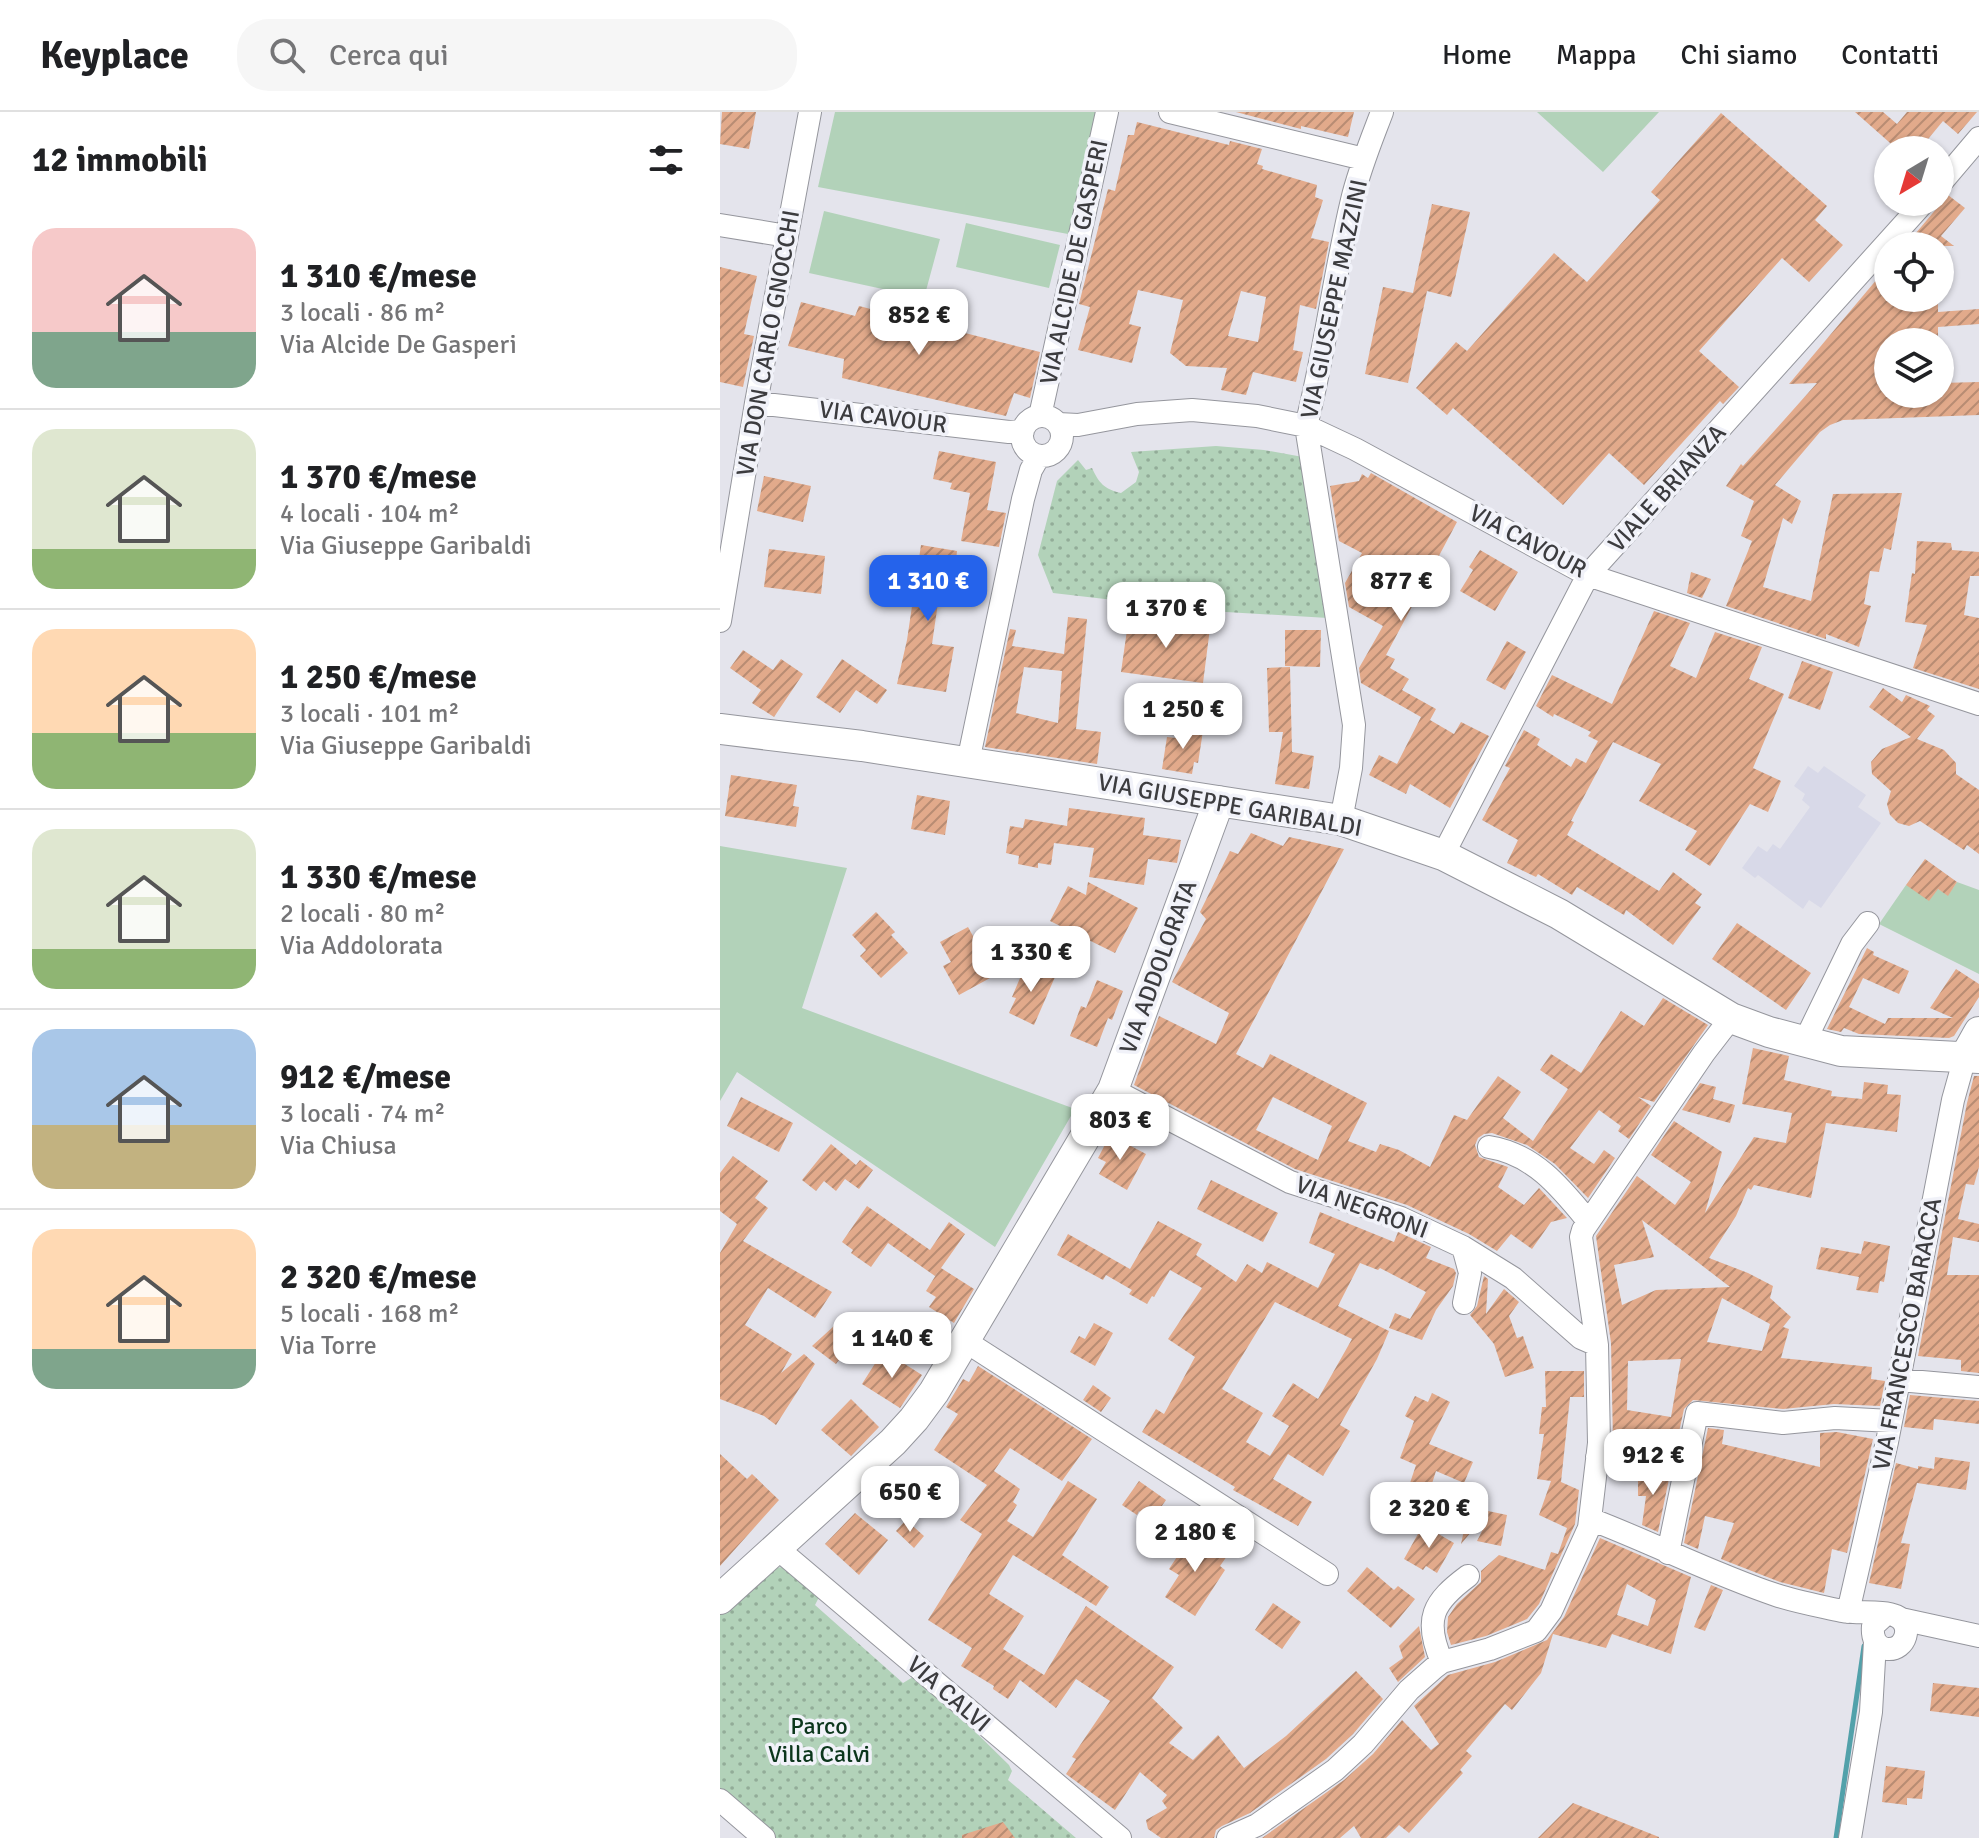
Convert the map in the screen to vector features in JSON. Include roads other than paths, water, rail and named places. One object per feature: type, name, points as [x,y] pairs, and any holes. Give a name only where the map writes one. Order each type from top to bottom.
[{"type":"street","name":"VIA DON CARLO GNOCCHI","points":[[720,621],[756,403],[810,112]]},
{"type":"street","name":"VIA ALCIDE DE GASPERI","points":[[1054,422],[1107,112]]},
{"type":"street","points":[[1170,112],[1364,159]]},
{"type":"street","name":"VIA GIUSEPPE MAZZINI","points":[[1341,820],[1351,768],[1354,725],[1306,426],[1343,239],[1364,159],[1382,112]]},
{"type":"street","points":[[1954,167],[1979,138]]},
{"type":"street","name":"VIALE BRIANZA","points":[[1443,855],[1588,575],[1911,216]]},
{"type":"street","points":[[720,225],[787,236]]},
{"type":"street","name":"VIA CAVOUR","points":[[756,403],[1027,445]]},
{"type":"street","name":"VIA CAVOUR","points":[[1054,422],[1192,410],[1257,416],[1306,426],[1355,449],[1588,575],[1979,704]]},
{"type":"street","points":[[968,762],[1023,499],[1027,445],[1029,421],[1054,422],[1060,446],[1054,453],[1027,445]]},
{"type":"street","name":"VIA GIUSEPPE GARIBALDI","points":[[720,729],[862,746],[1341,820],[1443,855],[1559,914],[1731,1018],[1804,1043],[1841,1051],[1974,1049]]},
{"type":"street","name":"VIA ADDOLORATA","points":[[720,1599],[778,1549],[914,1419],[965,1341],[1113,1090],[1219,801]]},
{"type":"street","points":[[1804,1043],[1852,944],[1868,923]]},
{"type":"street","points":[[1228,1838],[1257,1825],[1335,1770],[1363,1744],[1409,1690],[1442,1662],[1490,1649],[1536,1631],[1551,1611],[1589,1528],[1597,1457],[1597,1345],[1581,1237],[1588,1221],[1731,1018]]},
{"type":"street","name":"VIA FRANCESCO BARACCA","points":[[1848,1612],[1891,1421],[1953,1100],[1974,1049]]},
{"type":"street","name":"VIA NEGRONI","points":[[1113,1090],[1290,1182],[1401,1218],[1463,1247],[1491,1262],[1581,1338],[1597,1345]]},
{"type":"street","points":[[1489,1147],[1536,1166],[1566,1192],[1588,1221]]},
{"type":"street","points":[[1463,1247],[1470,1273],[1464,1303]]},
{"type":"street","points":[[965,1341],[1327,1574]]},
{"type":"street","points":[[1899,1380],[1979,1387]]},
{"type":"street","points":[[1668,1553],[1697,1413],[1783,1423],[1835,1418],[1891,1421]]},
{"type":"street","points":[[1597,1457],[1688,1461]]},
{"type":"street","points":[[1590,1519],[1776,1595],[1848,1612],[1924,1622],[1972,1635]]},
{"type":"street","name":"VIA CALVI","points":[[778,1549],[1120,1838]]},
{"type":"street","points":[[1442,1662],[1431,1629],[1434,1611],[1445,1593],[1468,1576]]},
{"type":"street","points":[[1848,1612],[1886,1643],[1972,1635]]},
{"type":"street","points":[[1886,1643],[1906,1635],[1893,1617]]},
{"type":"street","points":[[1850,1838],[1872,1695],[1886,1643],[1876,1621],[1893,1617]]},
{"type":"street","points":[[720,1800],[764,1838]]},
{"type":"waterway","points":[[1836,1838],[1864,1646]]},
{"type":"park label","name":"Parco Villa Calvi","points":[[819,1740]]}]
